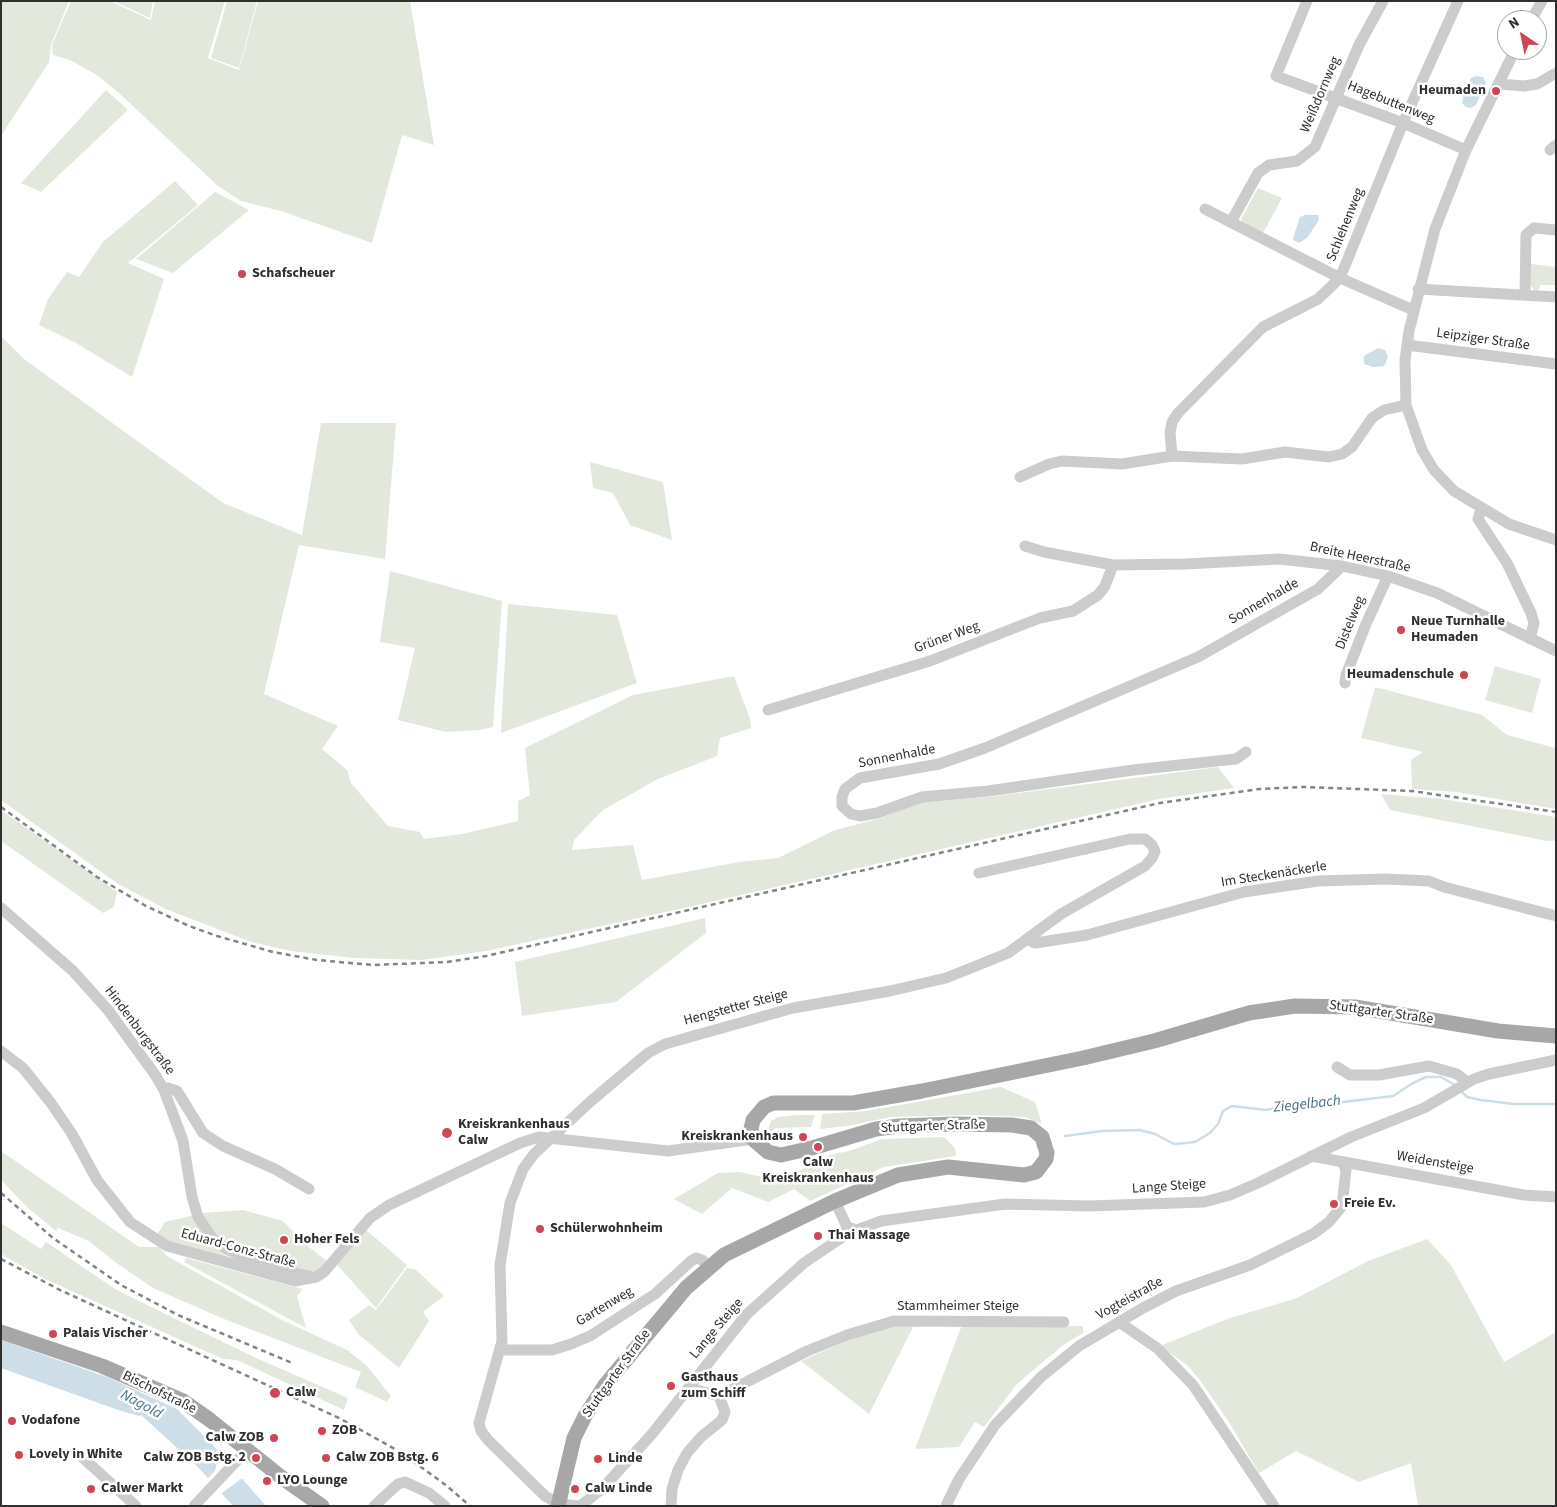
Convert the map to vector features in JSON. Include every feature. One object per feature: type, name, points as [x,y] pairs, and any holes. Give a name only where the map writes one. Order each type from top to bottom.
[{"type":"main road","name":"Stuttgarter Straße","points":[[558,1505],[574,1438],[585,1416],[644,1335],[686,1288],[709,1266],[740,1245],[881,1181],[928,1169],[970,1168],[1024,1175],[1036,1172],[1046,1159],[1046,1142],[1042,1136],[1031,1128],[1012,1125],[980,1124],[899,1126],[876,1129],[781,1155],[768,1152],[753,1139],[751,1129],[757,1113],[773,1103],[853,1102],[887,1098],[1083,1058],[1154,1041],[1249,1013],[1295,1006],[1355,1007],[1498,1030],[1556,1036]]},
{"type":"main road","name":"Bischofstraße","points":[[1,1332],[102,1366],[183,1401],[210,1420],[246,1451],[322,1506]]},
{"type":"street","name":"Hagebuttenweg","points":[[1308,1],[1276,76],[1335,96],[1466,150]]},
{"type":"street","name":"Weißdornweg","points":[[1231,222],[1258,173],[1269,165],[1297,161],[1315,147],[1358,45],[1383,1]]},
{"type":"street","name":"Schlehenweg","points":[[1172,456],[1170,433],[1178,413],[1263,327],[1318,298],[1340,278],[1403,123],[1458,1]]},
{"type":"street","points":[[1511,60],[1466,150],[1436,229],[1418,289],[1407,345],[1405,360],[1406,405],[1422,450],[1434,470],[1454,491],[1509,524],[1556,540]]},
{"type":"street","points":[[1500,84],[1524,86],[1537,84],[1556,73]]},
{"type":"street","points":[[1206,209],[1340,278],[1413,310]]},
{"type":"street","points":[[1525,295],[1526,235],[1534,228],[1556,230]]},
{"type":"street","points":[[1418,289],[1556,297]]},
{"type":"street","name":"Leipziger Straße","points":[[1407,345],[1556,364]]},
{"type":"street","points":[[1020,477],[1049,464],[1062,461],[1122,464],[1172,456],[1242,459],[1285,452],[1329,457],[1342,454],[1352,447],[1372,418],[1384,410],[1406,405]]},
{"type":"street","points":[[1482,509],[1478,519],[1507,564],[1531,613],[1534,624],[1530,639]]},
{"type":"street","name":"Breite Heerstraße","points":[[1025,546],[1044,552],[1113,564],[1185,564],[1280,559],[1342,566],[1388,576],[1437,593],[1556,651]]},
{"type":"street","name":"Grüner Weg","points":[[768,710],[930,661],[1040,618],[1073,611],[1098,595],[1105,586],[1113,564]]},
{"type":"street","name":"Sonnenhalde","points":[[1246,752],[1236,758],[1133,770],[988,791],[922,797],[878,813],[860,816],[851,814],[842,806],[842,797],[845,789],[860,778],[940,764],[985,748],[1198,657],[1318,589],[1342,566]]},
{"type":"street","name":"Distelweg","points":[[1345,683],[1346,675],[1366,624],[1388,576]]},
{"type":"street","name":"Hengstetter Steige","points":[[558,1505],[545,1496],[481,1431],[479,1423],[502,1341],[500,1265],[510,1203],[523,1169],[534,1154],[624,1072],[648,1053],[665,1044],[793,1008],[890,991],[946,978],[1008,953],[1061,914],[1145,866],[1155,851],[1152,845],[1145,839],[1130,840],[979,873]]},
{"type":"street","name":"Im Steckenäckerle","points":[[1028,940],[1035,943],[1087,935],[1244,892],[1318,881],[1385,879],[1429,881],[1444,887],[1556,916]]},
{"type":"street","name":"Hindenburgstraße","points":[[1,908],[73,971],[108,1010],[164,1090],[183,1141],[192,1197],[198,1217],[212,1238],[242,1256],[287,1271],[316,1277]]},
{"type":"street","name":"Eduard-Conz-Straße","points":[[1,1051],[23,1068],[50,1103],[72,1134],[97,1180],[130,1222],[167,1246],[295,1281],[316,1277]]},
{"type":"street","name":"Lange Steige","points":[[558,1505],[579,1506],[602,1490],[690,1388],[747,1314],[804,1263],[841,1238],[847,1226],[857,1230],[881,1221],[1005,1204],[1089,1206],[1204,1202],[1230,1195],[1258,1183],[1310,1155],[1424,1108],[1466,1082],[1489,1074],[1556,1060]]},
{"type":"street","points":[[1337,1067],[1350,1075],[1379,1075],[1429,1066],[1457,1074],[1466,1082]]},
{"type":"street","points":[[164,1090],[168,1088],[176,1091],[203,1133],[223,1146],[275,1169],[309,1189]]},
{"type":"street","points":[[316,1277],[324,1272],[370,1218],[389,1205],[520,1143],[539,1137],[668,1151],[753,1139]]},
{"type":"street","name":"Weidensteige","points":[[1310,1155],[1343,1163],[1413,1173],[1524,1195],[1556,1197]]},
{"type":"street","name":"Vogteistraße","points":[[946,1506],[959,1479],[995,1425],[1041,1377],[1079,1346],[1118,1322],[1176,1291],[1250,1265],[1313,1234],[1329,1222],[1342,1206],[1346,1170],[1343,1163]]},
{"type":"street","points":[[835,1201],[847,1226]]},
{"type":"street","name":"Gartenweg","points":[[500,1350],[552,1350],[572,1344],[590,1336],[655,1294],[696,1258],[709,1266]]},
{"type":"street","name":"Stammheimer Steige","points":[[719,1396],[807,1351],[847,1335],[894,1321],[1064,1322]]},
{"type":"street","points":[[1118,1322],[1157,1348],[1193,1385],[1274,1506]]},
{"type":"street","points":[[671,1506],[672,1489],[678,1470],[687,1453],[701,1437],[722,1420],[725,1412],[719,1396],[690,1388]]},
{"type":"street","points":[[194,1506],[246,1451]]},
{"type":"street","points":[[83,1458],[136,1506]]},
{"type":"street","points":[[374,1506],[398,1484],[405,1482],[429,1493],[445,1506]]},
{"type":"shaded area","points":[[1,1],[69,1],[51,45],[49,62],[1,136]]},
{"type":"shaded area","points":[[71,1],[110,1],[151,20],[155,1],[225,1],[208,58],[239,70],[258,1],[410,1],[434,145],[402,135],[372,243],[281,211],[241,201],[218,186],[118,92],[95,74],[70,60],[53,55],[52,45]]},
{"type":"shaded area","points":[[113,1],[153,1],[150,18]]},
{"type":"shaded area","points":[[227,1],[257,1],[239,68],[211,58]]},
{"type":"shaded area","points":[[106,90],[128,110],[41,192],[21,183]]},
{"type":"shaded area","points":[[175,181],[198,205],[128,263],[164,279],[132,377],[76,343],[39,325],[48,299],[67,272],[79,277],[103,242]]},
{"type":"shaded area","points":[[1258,188],[1282,198],[1263,233],[1244,224],[1241,219]]},
{"type":"shaded area","points":[[215,192],[249,210],[173,273],[136,259]]},
{"type":"shaded area","points":[[1531,264],[1556,267],[1556,285],[1540,285],[1539,291],[1534,290],[1530,284]]},
{"type":"shaded area","points":[[1,336],[24,359],[223,503],[302,535],[321,423],[396,423],[385,559],[299,545],[264,694],[338,726],[322,749],[347,770],[351,783],[388,826],[420,832],[424,839],[462,834],[518,821],[518,801],[530,795],[525,748],[633,695],[734,676],[750,719],[751,728],[720,738],[717,756],[658,779],[603,810],[574,840],[572,850],[633,845],[642,880],[739,862],[778,858],[835,830],[878,819],[923,802],[988,797],[1218,767],[1234,788],[1159,799],[680,909],[486,951],[422,960],[354,958],[291,951],[251,942],[166,909],[118,884],[1,800]]},
{"type":"shaded area","points":[[590,462],[663,482],[672,540],[630,525],[613,493],[593,488]]},
{"type":"shaded area","points":[[390,571],[502,601],[493,727],[480,730],[446,732],[398,720],[415,648],[380,642]]},
{"type":"shaded area","points":[[508,604],[617,615],[637,683],[501,733]]},
{"type":"shaded area","points":[[1495,666],[1541,679],[1532,713],[1485,700]]},
{"type":"shaded area","points":[[1375,687],[1482,715],[1507,735],[1556,748],[1556,809],[1456,792],[1412,789],[1411,760],[1423,752],[1361,738]]},
{"type":"shaded area","points":[[1381,794],[1442,799],[1556,817],[1556,841],[1547,841],[1390,810]]},
{"type":"shaded area","points":[[1,810],[117,892],[114,907],[103,913],[1,841]]},
{"type":"shaded area","points":[[705,918],[706,933],[616,1002],[522,1016],[515,962]]},
{"type":"shaded area","points":[[1001,1087],[1035,1102],[1042,1124],[1025,1117],[970,1115],[891,1117],[847,1126],[820,1129],[822,1114],[866,1111]]},
{"type":"shaded area","points":[[815,1115],[811,1127],[776,1128],[770,1133],[768,1129],[771,1121],[778,1117]]},
{"type":"shaded area","points":[[944,1137],[955,1148],[956,1156],[884,1167],[810,1201],[794,1189],[768,1202],[732,1188],[702,1214],[674,1199],[718,1173],[740,1172],[766,1178],[799,1171],[825,1156],[849,1151],[882,1139]]},
{"type":"shaded area","points":[[1,1151],[139,1247],[159,1247],[167,1256],[282,1320],[347,1350],[366,1365],[391,1396],[387,1402],[355,1387],[361,1372],[224,1319],[153,1288],[115,1262],[89,1241],[58,1228],[56,1231],[28,1208],[1,1180]]},
{"type":"shaded area","points":[[243,1210],[283,1221],[305,1244],[327,1261],[316,1275],[240,1262],[171,1245],[156,1236],[165,1222],[203,1213]]},
{"type":"shaded area","points":[[1,1223],[41,1249],[46,1242],[115,1289],[256,1358],[348,1398],[344,1410],[237,1360],[223,1359],[45,1279],[1,1254]]},
{"type":"shaded area","points":[[366,1230],[407,1265],[376,1308],[337,1265]]},
{"type":"shaded area","points":[[1427,1239],[1451,1265],[1504,1362],[1556,1332],[1556,1506],[1418,1506],[1411,1463],[1359,1482],[1296,1451],[1259,1473],[1227,1419],[1199,1379],[1187,1365],[1160,1346],[1227,1319],[1297,1298],[1368,1261]]},
{"type":"shaded area","points":[[186,1258],[303,1289],[297,1296],[306,1328],[184,1262]]},
{"type":"shaded area","points":[[407,1268],[415,1269],[444,1296],[423,1312],[429,1321],[399,1368],[358,1334],[349,1320],[369,1305],[376,1310]]},
{"type":"shaded area","points":[[962,1325],[1083,1326],[1083,1333],[1063,1345],[1017,1384],[984,1427],[975,1422],[959,1447],[915,1449]]},
{"type":"shaded area","points":[[890,1327],[913,1327],[869,1414],[801,1361],[846,1341]]},
{"type":"water","points":[[1476,76],[1483,77],[1486,83],[1476,105],[1471,108],[1466,107],[1462,103],[1464,93],[1471,78]]},
{"type":"water","points":[[1318,215],[1319,220],[1307,238],[1299,243],[1293,240],[1294,235],[1300,217]]},
{"type":"water","points":[[1378,348],[1385,350],[1388,357],[1384,366],[1373,367],[1364,364],[1364,356]]},
{"type":"water","name":"Nagold","points":[[1,1340],[107,1377],[177,1409],[211,1443],[266,1506],[233,1506],[197,1466],[141,1415],[118,1410],[1,1368]]},
{"type":"pier","points":[[220,1451],[244,1477],[219,1495],[206,1480],[215,1471]]},
{"type":"waterway","name":"Ziegelbach","points":[[1065,1136],[1102,1131],[1140,1130],[1155,1134],[1174,1144],[1195,1142],[1210,1133],[1218,1124],[1223,1111],[1232,1106],[1266,1110],[1308,1103],[1335,1103],[1393,1096],[1426,1077],[1441,1077],[1455,1085]]},
{"type":"waterway","name":"Ziegelbach","points":[[1461,1091],[1467,1097],[1481,1100],[1514,1104],[1556,1104]]},
{"type":"railway","points":[[1,807],[97,877],[146,906],[189,926],[273,952],[317,960],[373,965],[447,962],[486,956],[1160,803],[1259,789],[1303,787],[1412,791],[1556,812]]},
{"type":"railway","points":[[1,1193],[53,1238],[121,1285],[178,1315],[292,1363]]},
{"type":"railway","points":[[1,1259],[60,1290],[341,1419],[402,1453],[447,1486],[470,1506]]},
{"type":"place","name":"Heumaden","points":[[1496,91]]},
{"type":"place","name":"Schafscheuer","points":[[242,274]]},
{"type":"place","name":"Neue Turnhalle Heumaden","points":[[1401,630]]},
{"type":"place","name":"Heumadenschule","points":[[1464,675]]},
{"type":"place","name":"Kreiskrankenhaus Calw","points":[[447,1133]]},
{"type":"place","name":"Kreiskrankenhaus","points":[[803,1137]]},
{"type":"place","name":"Calw Kreiskrankenhaus","points":[[818,1147]]},
{"type":"place","name":"Freie Ev.","points":[[1334,1204]]},
{"type":"place","name":"Schülerwohnheim","points":[[540,1229]]},
{"type":"place","name":"Thai Massage","points":[[818,1236]]},
{"type":"place","name":"Hoher Fels","points":[[284,1240]]},
{"type":"place","name":"Palais Vischer","points":[[53,1334]]},
{"type":"place","name":"Gasthaus zum Schiff","points":[[671,1386]]},
{"type":"place","name":"Calw","points":[[275,1393]]},
{"type":"place","name":"Vodafone","points":[[12,1421]]},
{"type":"place","name":"ZOB","points":[[322,1431]]},
{"type":"place","name":"Calw ZOB","points":[[274,1438]]},
{"type":"place","name":"Lovely in White","points":[[19,1455]]},
{"type":"place","name":"Calw ZOB Bstg. 2","points":[[256,1458]]},
{"type":"place","name":"Calw ZOB Bstg. 6","points":[[326,1458]]},
{"type":"place","name":"Linde","points":[[598,1459]]},
{"type":"place","name":"LYO Lounge","points":[[267,1481]]},
{"type":"place","name":"Calwer Markt","points":[[91,1489]]},
{"type":"place","name":"Calw Linde","points":[[575,1489]]}]
